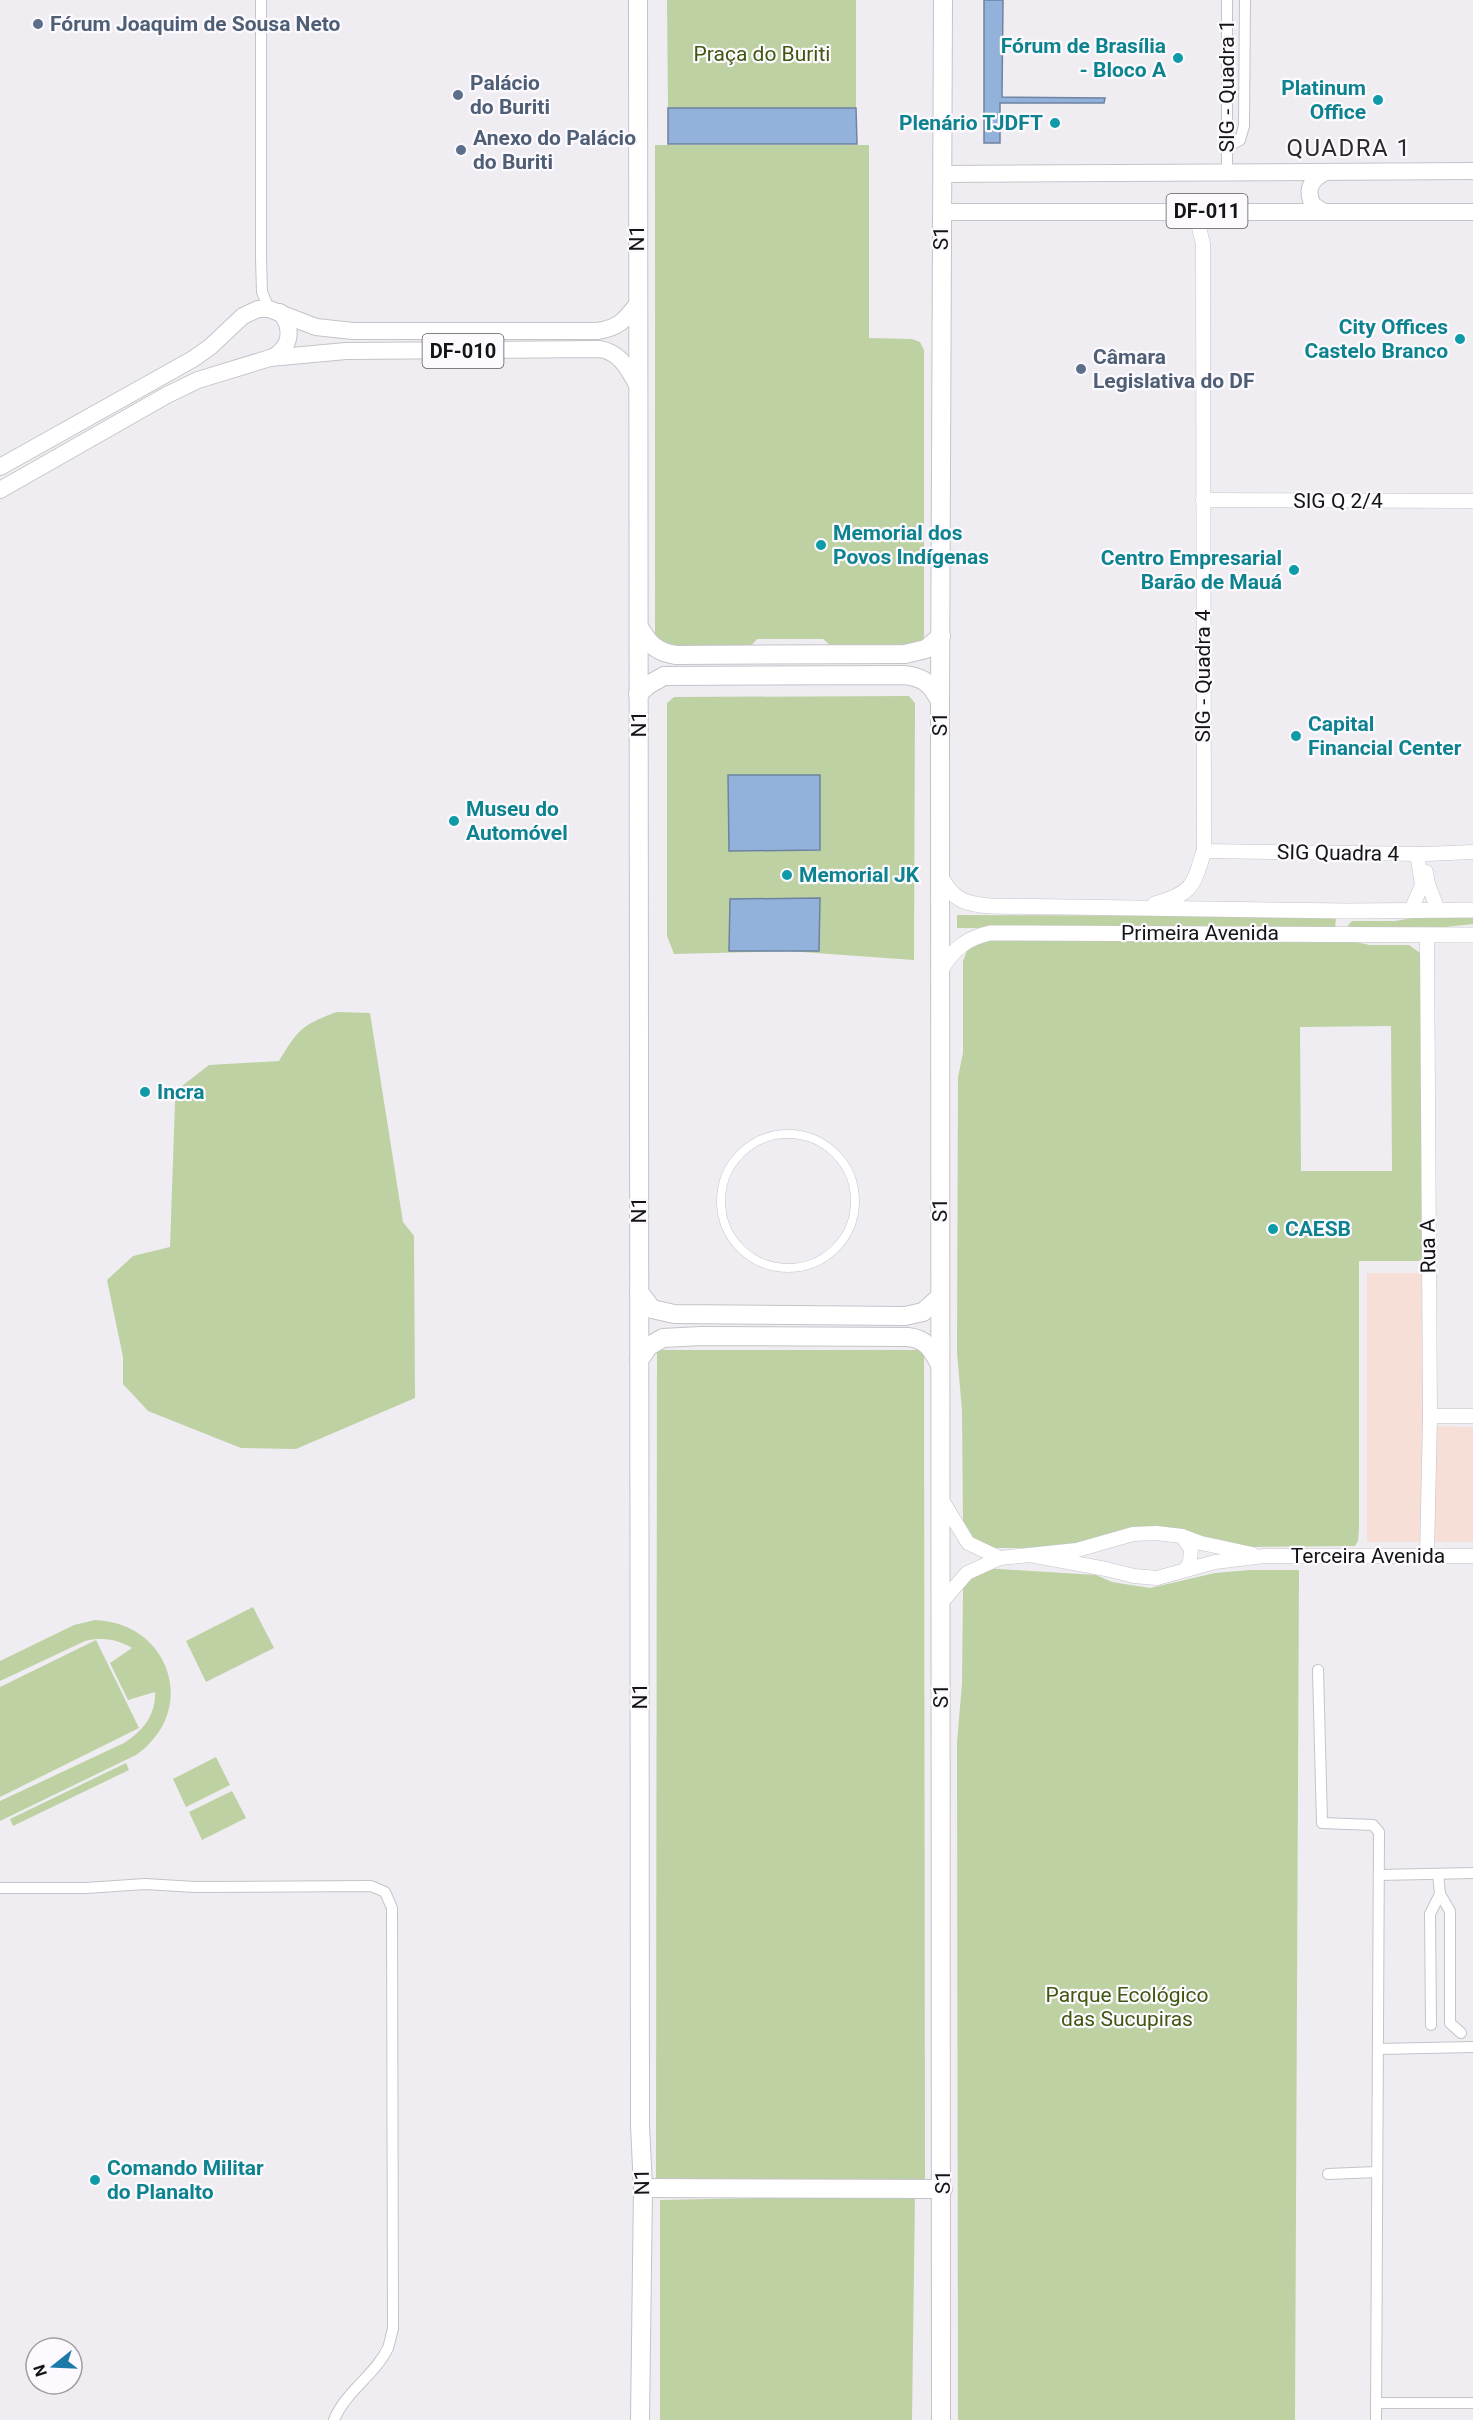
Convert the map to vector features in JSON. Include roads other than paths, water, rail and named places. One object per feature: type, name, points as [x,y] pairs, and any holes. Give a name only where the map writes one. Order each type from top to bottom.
[{"type":"highway","name":"N1","points":[[638,0],[640,2125],[643,2188],[640,2420]]},
{"type":"highway","name":"S1","points":[[941,2420],[943,2189],[940,1604],[942,1500],[940,701],[943,0]]},
{"type":"highway","points":[[639,627],[651,646],[658,651],[676,655],[905,654],[926,649],[941,636]]},
{"type":"highway","points":[[638,694],[664,676],[904,675],[915,676],[928,682],[940,701]]},
{"type":"highway","points":[[639,1292],[652,1309],[658,1312],[700,1315],[905,1316],[923,1312],[940,1297]]},
{"type":"highway","points":[[639,1360],[649,1346],[663,1338],[701,1336],[908,1337],[922,1340],[929,1346],[940,1367]]},
{"type":"highway","points":[[643,2188],[943,2189]]},
{"type":"main road","name":"DF-011","points":[[943,174],[1473,171]]},
{"type":"main road","points":[[1324,212],[1313,205],[1309,191],[1314,178],[1325,172]]},
{"type":"main road","name":"DF-011","points":[[942,212],[1473,212]]},
{"type":"main road","name":"DF-010","points":[[275,310],[316,327],[353,331],[478,329],[597,331],[612,329],[627,318],[638,303]]},
{"type":"main road","points":[[0,467],[193,359],[250,311],[275,310],[288,322],[290,333],[286,345],[281,352],[270,358]]},
{"type":"main road","name":"DF-010","points":[[0,490],[167,395],[198,380],[270,358],[346,351],[600,349],[612,352],[624,362],[638,386]]},
{"type":"main road","points":[[1139,909],[1171,899],[1187,891],[1196,879],[1204,851]]},
{"type":"main road","name":"Primeira Avenida","points":[[941,877],[948,890],[956,898],[980,905],[1139,909],[1473,910]]},
{"type":"main road","points":[[1348,911],[1343,915],[1341,923],[1348,934]]},
{"type":"main road","name":"Primeira Avenida","points":[[941,970],[957,947],[970,939],[990,933],[1473,935]]},
{"type":"street","points":[[261,0],[262,292],[275,310]]},
{"type":"street","name":"SIG - Quadra 1","points":[[1227,0],[1227,173]]},
{"type":"street","points":[[1227,147],[1240,140],[1244,126],[1245,0]]},
{"type":"street","points":[[1195,211],[1203,244]]},
{"type":"street","points":[[1203,244],[1214,211]]},
{"type":"street","name":"SIG - Quadra 4","points":[[1203,244],[1204,851]]},
{"type":"street","name":"SIG Q 2/4","points":[[1203,500],[1473,501]]},
{"type":"street","name":"SIG Quadra 4","points":[[1204,851],[1422,854],[1473,852]]},
{"type":"street","points":[[1426,870],[1451,853]]},
{"type":"street","points":[[1422,854],[1428,884],[1438,910]]},
{"type":"street","points":[[1410,909],[1422,885],[1422,854]]},
{"type":"street","name":"Rua A","points":[[1426,1556],[1430,1416],[1427,936]]},
{"type":"street","points":[[779,1135],[798,1135],[817,1141],[833,1151],[845,1166],[853,1184],[855,1207],[850,1229],[838,1248],[820,1261],[798,1268],[776,1268],[754,1260],[737,1245],[726,1225],[721,1203],[724,1184],[732,1166],[744,1151],[760,1140],[779,1135]]},
{"type":"street","points":[[1430,1416],[1473,1416]]},
{"type":"street","points":[[942,1500],[968,1543],[1000,1558]]},
{"type":"street","points":[[940,1604],[968,1573],[1000,1558],[1077,1550],[1109,1539],[1156,1533],[1182,1536],[1201,1543],[1264,1556]]},
{"type":"street","points":[[1182,1536],[1191,1549],[1190,1562],[1186,1569]]},
{"type":"street","points":[[1106,1569],[1102,1560],[1103,1548],[1109,1539]]},
{"type":"street","points":[[1030,1556],[1134,1576],[1156,1578],[1215,1562],[1264,1556]]},
{"type":"street","name":"Terceira Avenida","points":[[1264,1556],[1473,1556]]},
{"type":"street","points":[[1318,1670],[1322,1823],[1373,1825],[1379,1833],[1376,2420]]},
{"type":"street","points":[[1379,1875],[1473,1873]]},
{"type":"street","points":[[1438,1874],[1440,1894],[1450,1911],[1450,2023],[1461,2033]]},
{"type":"street","points":[[0,1888],[86,1888],[145,1884],[195,1887],[371,1886],[385,1892],[392,1908],[393,2329],[388,2348],[339,2408],[334,2420]]},
{"type":"street","points":[[1431,2025],[1430,1914],[1440,1894]]},
{"type":"street","points":[[1378,2049],[1473,2047]]},
{"type":"street","points":[[1328,2174],[1377,2172]]},
{"type":"street","points":[[1376,2403],[1473,2403]]},
{"type":"water","points":[[984,0],[1003,0],[1002,97],[1105,98],[1104,103],[1000,103],[1000,143],[984,143]]},
{"type":"water","points":[[668,108],[856,108],[857,144],[668,144]]},
{"type":"water","points":[[728,775],[820,775],[820,850],[729,851]]},
{"type":"water","points":[[820,898],[819,951],[729,951],[730,899]]},
{"type":"place","name":"Fórum Joaquim de Sousa Neto","points":[[38,24]]},
{"type":"place","name":"Fórum de Brasília - Bloco A","points":[[1178,58]]},
{"type":"place","name":"Palácio do Buriti","points":[[458,95]]},
{"type":"place","name":"Platinum Office","points":[[1378,100]]},
{"type":"place","name":"Plenário TJDFT","points":[[1055,123]]},
{"type":"place","name":"Anexo do Palácio do Buriti","points":[[461,150]]},
{"type":"place","name":"City Offices Castelo Branco","points":[[1460,339]]},
{"type":"place","name":"Câmara Legislativa do DF","points":[[1081,369]]},
{"type":"place","name":"Memorial dos Povos Indígenas","points":[[821,545]]},
{"type":"place","name":"Centro Empresarial Barão de Mauá","points":[[1294,570]]},
{"type":"place","name":"Capital Financial Center","points":[[1296,736]]},
{"type":"place","name":"Museu do Automóvel","points":[[454,821]]},
{"type":"place","name":"Memorial JK","points":[[787,875]]},
{"type":"place","name":"Incra","points":[[145,1092]]},
{"type":"place","name":"CAESB","points":[[1273,1229]]},
{"type":"place","name":"Comando Militar do Planalto","points":[[95,2180]]},
{"type":"district","name":"QUADRA 1","points":[[1349,148]]},
{"type":"park label","name":"Praça do Buriti","points":[[762,54]]},
{"type":"park label","name":"Parque Ecológico das Sucupiras","points":[[1127,2007]]}]
